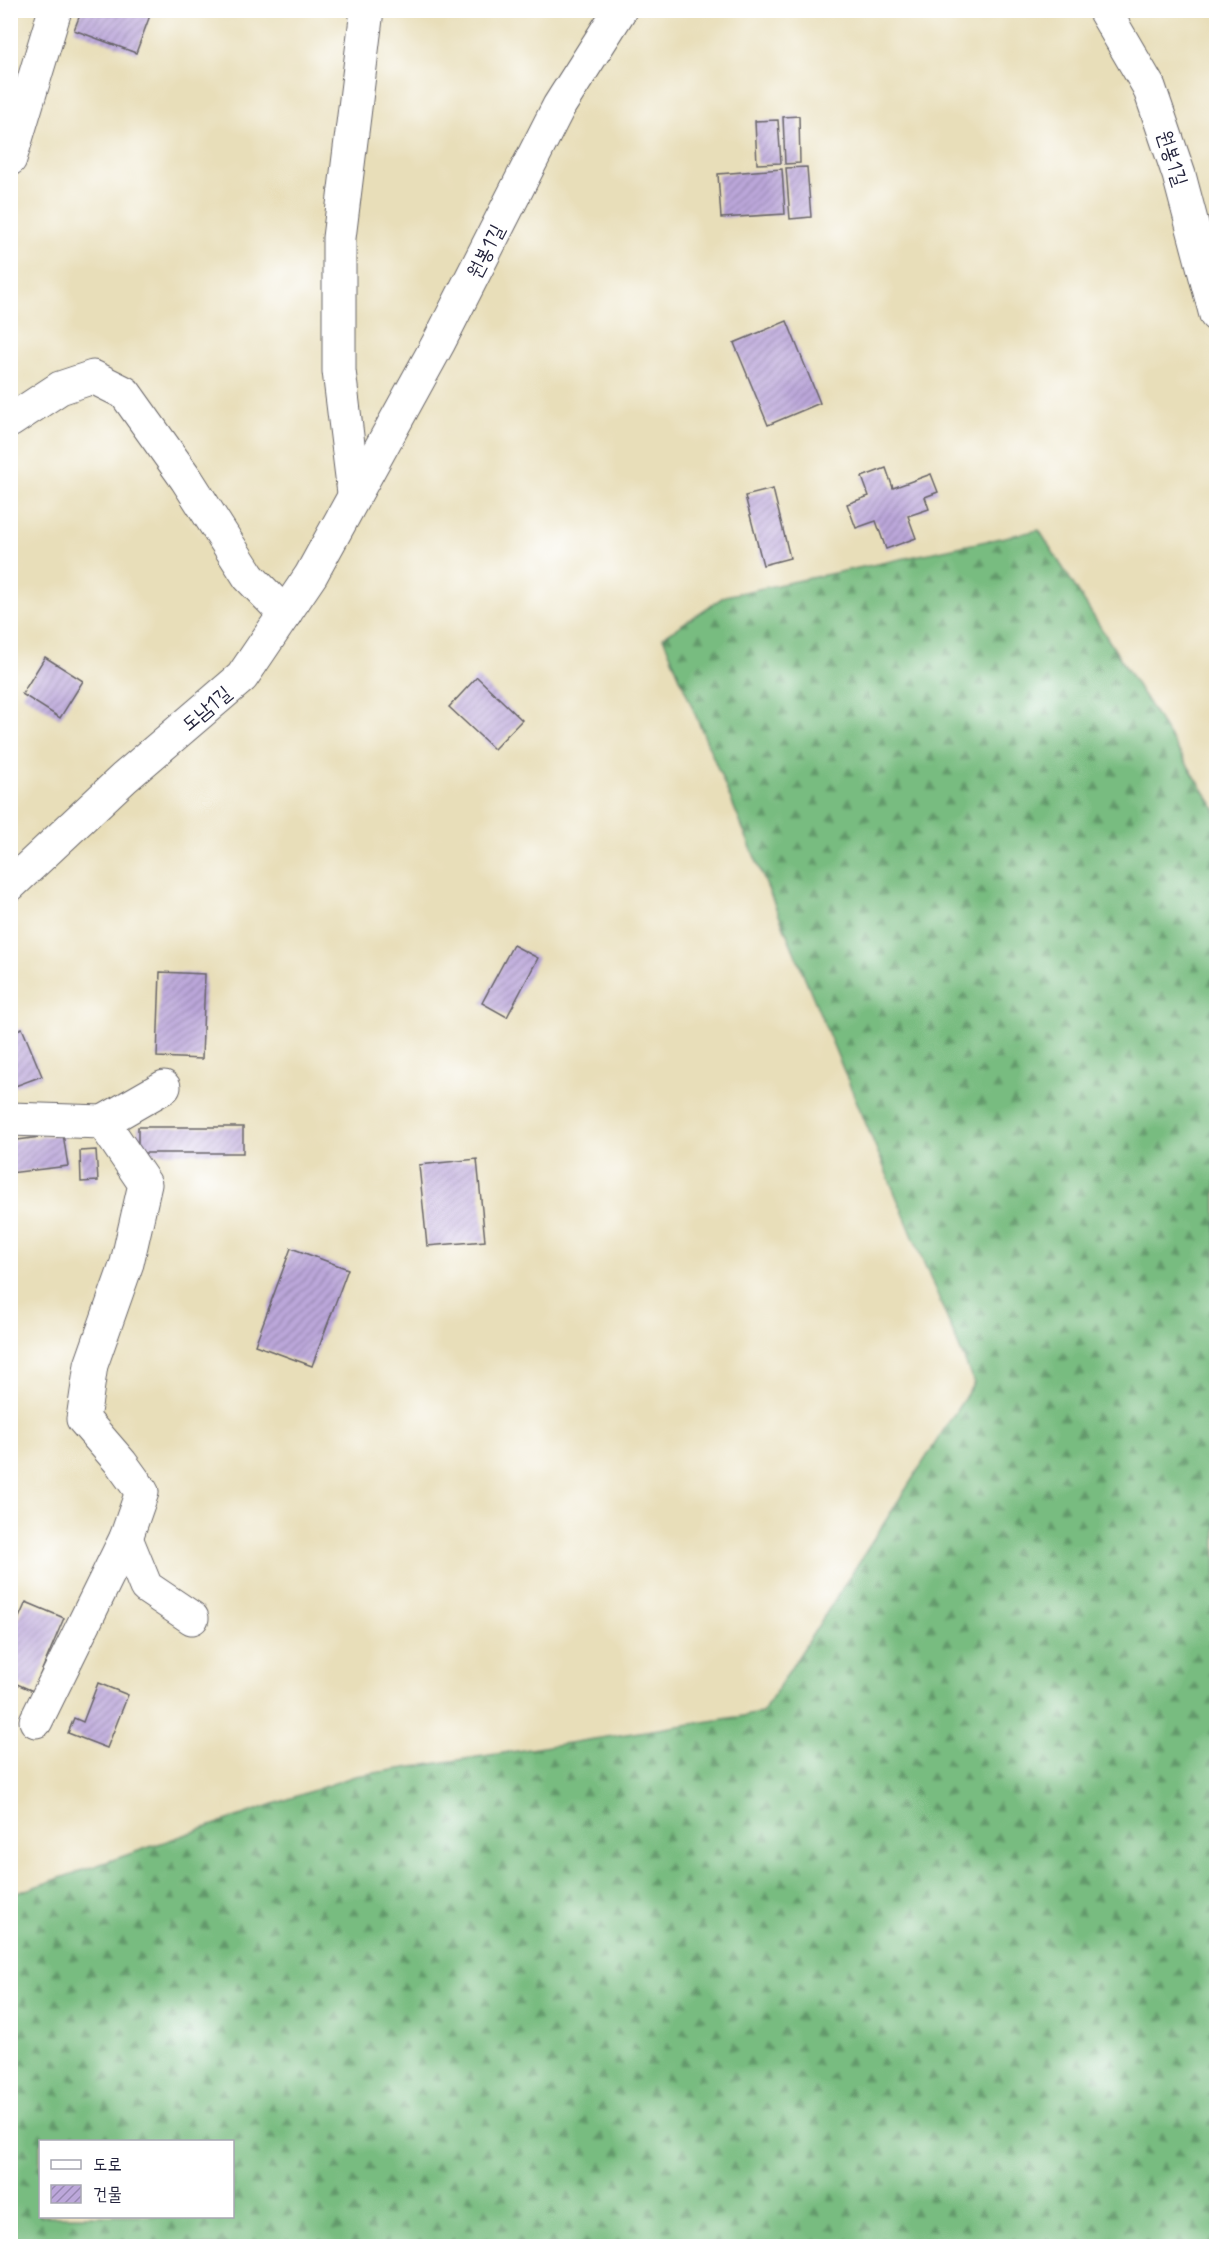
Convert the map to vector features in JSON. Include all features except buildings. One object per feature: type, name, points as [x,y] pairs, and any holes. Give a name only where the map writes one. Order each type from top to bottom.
[{"type":"street","points":[[10,159],[55,10]]},
{"type":"street","points":[[354,493],[339,370],[339,238],[367,10]]},
{"type":"street","name":"원봉1길","points":[[354,493],[439,342],[560,105],[620,10]]},
{"type":"street","name":"원봉1길","points":[[1104,10],[1149,87],[1179,175],[1216,315]]},
{"type":"street","points":[[10,421],[60,388],[93,377],[125,393],[187,480],[249,577],[285,614]]},
{"type":"street","name":"도남1길","points":[[10,885],[124,778],[242,677],[311,575],[354,493]]},
{"type":"street","points":[[10,1119],[103,1122],[164,1087]]},
{"type":"street","points":[[36,1721],[126,1538],[142,1492],[121,1463],[83,1419],[91,1365],[127,1263],[145,1184],[103,1122]]},
{"type":"street","points":[[126,1538],[146,1587],[192,1618]]},
{"type":"green space","points":[[1039,530],[1216,810],[1216,2246],[11,2246],[11,1895],[355,1776],[762,1713],[974,1383],[663,637],[725,596]]}]
